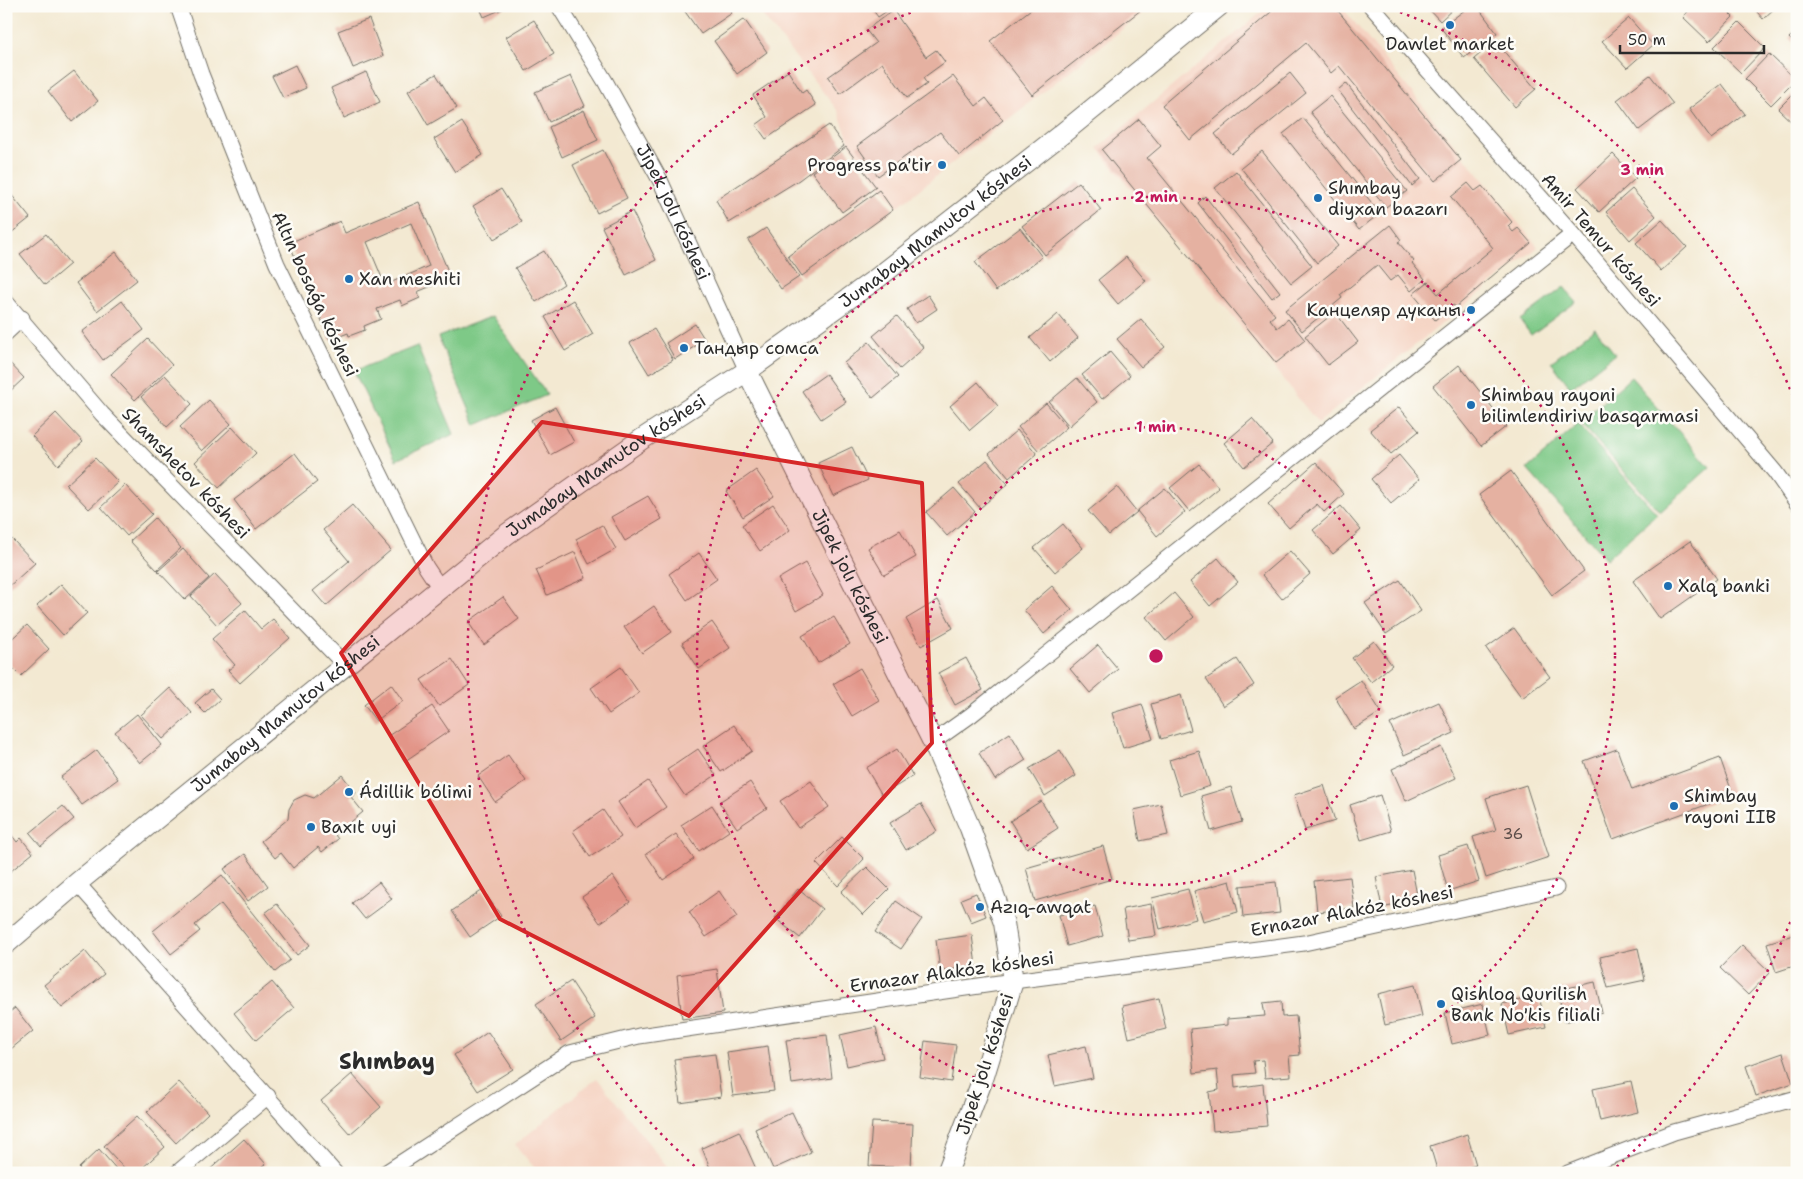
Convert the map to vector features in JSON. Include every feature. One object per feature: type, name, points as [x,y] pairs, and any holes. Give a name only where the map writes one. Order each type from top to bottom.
[{"type":"street","name":"Altın bosaǵa kóshesi","points":[[178,6],[201,74],[277,264],[426,567],[440,588]]},
{"type":"street","name":"Jipek jolı kóshesi","points":[[560,6],[605,81],[660,180],[747,371],[933,742],[970,828],[1004,923],[1012,981],[984,1076],[947,1173]]},
{"type":"street","name":"Jumabay Mamutov kóshesi","points":[[8,940],[344,664],[507,534],[642,439],[747,371],[876,279],[1063,133],[1219,6]]},
{"type":"street","name":"Amir Temur kóshesi","points":[[1371,6],[1573,234],[1774,472],[1797,503]]},
{"type":"street","points":[[933,742],[971,715],[1573,234]]},
{"type":"street","name":"Shamshetov kóshesi","points":[[6,302],[22,318],[102,414],[344,664]]},
{"type":"street","points":[[6,333],[22,318]]},
{"type":"street","points":[[77,883],[335,1173]]},
{"type":"street","name":"Ernazar Alakóz kóshesi","points":[[385,1173],[570,1053],[639,1036],[1012,981],[1304,943],[1556,888]]},
{"type":"street","points":[[177,1173],[268,1096]]},
{"type":"street","points":[[1568,1173],[1674,1132],[1797,1098]]},
{"type":"highlighted area","points":[[542,422],[922,483],[932,743],[689,1016],[500,919],[341,653]]},
{"type":"shaded area","points":[[755,6],[1152,6],[897,207],[851,146],[838,111]]},
{"type":"shaded area","name":"Shımbay diyxan bazarı","points":[[1269,6],[1341,6],[1538,247],[1318,423],[1098,148]]},
{"type":"shaded area","points":[[597,1078],[672,1173],[539,1173],[515,1145]]},
{"type":"green space","points":[[1564,287],[1576,302],[1531,335],[1520,320]]},
{"type":"green space","points":[[493,316],[547,395],[476,425],[438,337]]},
{"type":"green space","points":[[1595,328],[1615,354],[1571,388],[1551,362]]},
{"type":"green space","points":[[417,346],[454,434],[396,460],[354,371]]},
{"type":"green space","points":[[1631,377],[1710,467],[1660,512],[1580,422]]},
{"type":"green space","points":[[1578,424],[1657,514],[1606,559],[1527,469]]},
{"type":"building","points":[[479,6],[509,6],[484,17]]},
{"type":"building","points":[[681,6],[727,6],[732,13],[701,34]]},
{"type":"building","points":[[870,6],[888,6],[890,9],[878,17]]},
{"type":"building","points":[[1035,6],[1146,6],[1032,95],[990,41]]},
{"type":"building","points":[[1278,6],[1334,6],[1461,160],[1435,181],[1339,66],[1331,73],[1306,43],[1190,140],[1162,105]]},
{"type":"building","points":[[1426,6],[1456,6],[1440,21]]},
{"type":"building","points":[[1470,6],[1477,6],[1497,33],[1464,58],[1441,28]]},
{"type":"building","points":[[1693,6],[1722,6],[1733,17],[1709,42],[1683,17]]},
{"type":"building","points":[[1752,6],[1777,6],[1763,19]]},
{"type":"building","points":[[893,10],[926,57],[936,50],[945,62],[923,78],[927,84],[907,98],[882,63],[840,94],[828,77],[876,43],[866,30]]},
{"type":"building","points":[[1629,18],[1653,45],[1627,68],[1602,41]]},
{"type":"building","points":[[369,19],[383,56],[353,68],[338,31]]},
{"type":"building","points":[[744,19],[767,52],[737,74],[714,41]]},
{"type":"building","points":[[534,20],[554,54],[526,71],[506,37]]},
{"type":"building","points":[[1739,22],[1765,48],[1741,73],[1714,47]]},
{"type":"building","points":[[1797,30],[1797,46],[1789,38]]},
{"type":"building","points":[[1495,41],[1536,89],[1515,107],[1474,59]]},
{"type":"building","points":[[1769,54],[1796,80],[1771,105],[1745,79]]},
{"type":"building","points":[[295,65],[306,88],[283,98],[272,76]]},
{"type":"building","points":[[74,71],[98,101],[72,122],[48,91]]},
{"type":"building","points":[[788,71],[802,93],[806,90],[816,105],[766,139],[756,125],[767,117],[753,95]]},
{"type":"building","points":[[366,72],[380,102],[344,118],[331,88]]},
{"type":"building","points":[[1290,73],[1306,93],[1231,154],[1215,134]]},
{"type":"building","points":[[436,74],[457,108],[428,125],[408,91]]},
{"type":"building","points":[[1650,75],[1673,104],[1639,130],[1617,100]]},
{"type":"building","points":[[571,76],[585,106],[549,122],[535,92]]},
{"type":"building","points":[[953,76],[976,106],[986,98],[1003,120],[959,156],[940,132],[878,176],[857,146]]},
{"type":"building","points":[[1346,83],[1420,179],[1412,186],[1338,90]]},
{"type":"building","points":[[1722,84],[1745,114],[1711,139],[1689,109]]},
{"type":"building","points":[[1797,90],[1797,127],[1778,109]]},
{"type":"building","points":[[1330,96],[1407,191],[1386,207],[1310,112]]},
{"type":"building","points":[[584,110],[598,140],[562,157],[549,127]]},
{"type":"building","points":[[1303,118],[1380,213],[1359,230],[1283,134]]},
{"type":"building","points":[[1139,119],[1161,146],[1147,158],[1275,315],[1270,319],[1277,328],[1288,319],[1305,340],[1276,363],[1102,150]]},
{"type":"building","points":[[462,122],[483,155],[455,172],[434,139]]},
{"type":"building","points":[[829,125],[844,146],[799,180],[729,223],[716,200]]},
{"type":"building","points":[[846,147],[876,187],[842,212],[812,172]]},
{"type":"building","points":[[603,150],[627,198],[597,213],[573,165]]},
{"type":"building","points":[[1262,151],[1338,246],[1317,263],[1241,168]]},
{"type":"building","points":[[1613,154],[1636,178],[1599,212],[1577,188]]},
{"type":"building","points":[[1236,171],[1312,266],[1291,283],[1215,188]]},
{"type":"building","points":[[1079,182],[1101,210],[1045,255],[1022,226]]},
{"type":"building","points":[[1468,183],[1475,191],[1482,186],[1512,222],[1508,226],[1513,232],[1518,228],[1531,243],[1456,307],[1453,305],[1435,320],[1413,294],[1428,282],[1438,294],[1493,248],[1451,197]]},
{"type":"building","points":[[6,188],[30,218],[6,237]]},
{"type":"building","points":[[501,189],[522,222],[494,239],[473,206]]},
{"type":"building","points":[[1632,189],[1656,216],[1630,240],[1606,212]]},
{"type":"building","points":[[879,190],[893,210],[802,276],[788,256]]},
{"type":"building","points":[[1205,196],[1280,292],[1272,298],[1198,203]]},
{"type":"building","points":[[419,202],[451,278],[417,292],[420,298],[402,306],[400,300],[377,309],[381,319],[364,326],[365,330],[349,336],[348,333],[330,340],[289,243],[340,221],[345,233]],"holes":[[[411,223],[429,266],[385,285],[367,242]]]},
{"type":"building","points":[[632,211],[656,260],[626,275],[602,227]]},
{"type":"building","points":[[1662,220],[1687,247],[1661,271],[1636,243]]},
{"type":"building","points":[[1390,225],[1401,240],[1398,242],[1414,261],[1412,263],[1425,279],[1411,291],[1398,275],[1390,281],[1377,265],[1340,295],[1342,298],[1302,331],[1285,310]]},
{"type":"building","points":[[766,228],[799,277],[781,289],[748,240]]},
{"type":"building","points":[[1020,228],[1042,257],[996,291],[975,262]]},
{"type":"building","points":[[46,234],[70,264],[45,285],[20,254]]},
{"type":"building","points":[[544,251],[564,284],[536,302],[515,268]]},
{"type":"building","points":[[116,252],[137,280],[97,311],[76,283]]},
{"type":"building","points":[[1126,257],[1146,281],[1118,304],[1098,280]]},
{"type":"building","points":[[928,295],[937,309],[916,323],[907,309]]},
{"type":"building","points":[[573,300],[593,334],[565,351],[545,317]]},
{"type":"building","points":[[122,301],[144,330],[103,360],[82,332]]},
{"type":"building","points":[[1335,312],[1358,342],[1328,365],[1305,336]]},
{"type":"building","points":[[1058,314],[1078,338],[1050,362],[1030,338]]},
{"type":"building","points":[[897,316],[924,348],[900,369],[873,336]]},
{"type":"building","points":[[1141,319],[1165,347],[1141,367],[1117,339]]},
{"type":"building","points":[[695,324],[705,340],[675,359],[666,343]]},
{"type":"building","points":[[654,329],[673,360],[649,374],[630,343]]},
{"type":"building","points":[[148,339],[172,365],[135,400],[111,374]]},
{"type":"building","points":[[869,342],[898,377],[873,398],[844,363]]},
{"type":"building","points":[[1110,352],[1130,376],[1102,399],[1082,375]]},
{"type":"building","points":[[6,359],[24,378],[6,395]]},
{"type":"building","points":[[1459,365],[1507,426],[1481,446],[1433,386]]},
{"type":"building","points":[[826,374],[846,402],[821,419],[802,391]]},
{"type":"building","points":[[165,375],[192,404],[167,427],[141,397]]},
{"type":"building","points":[[1077,378],[1097,402],[1069,426],[1049,402]]},
{"type":"building","points":[[978,382],[998,406],[970,430],[950,406]]},
{"type":"building","points":[[209,400],[231,424],[202,451],[180,427]]},
{"type":"building","points":[[1046,403],[1067,427],[1039,451],[1018,427]]},
{"type":"building","points":[[555,407],[574,442],[550,455],[531,420]]},
{"type":"building","points":[[1399,407],[1419,431],[1391,454],[1370,430]]},
{"type":"building","points":[[56,413],[83,442],[58,465],[32,436]]},
{"type":"building","points":[[1252,419],[1273,443],[1244,467],[1224,443]]},
{"type":"building","points":[[232,427],[256,453],[219,488],[195,462]]},
{"type":"building","points":[[1017,430],[1037,454],[1009,478],[989,454]]},
{"type":"building","points":[[852,447],[868,480],[833,496],[818,463]]},
{"type":"building","points":[[295,453],[317,482],[256,529],[234,500]]},
{"type":"building","points":[[1399,455],[1419,479],[1391,503],[1371,479]]},
{"type":"building","points":[[95,458],[118,482],[89,509],[66,485]]},
{"type":"building","points":[[987,460],[1008,484],[980,508],[959,484]]},
{"type":"building","points":[[1316,462],[1344,494],[1324,512],[1317,504],[1289,528],[1268,504]]},
{"type":"building","points":[[1199,464],[1219,488],[1190,512],[1170,488]]},
{"type":"building","points":[[756,470],[774,496],[743,517],[726,491]]},
{"type":"building","points":[[1511,471],[1584,571],[1552,595],[1479,495]]},
{"type":"building","points":[[125,485],[152,514],[127,536],[101,507]]},
{"type":"building","points":[[1117,487],[1137,512],[1109,535],[1088,511]]},
{"type":"building","points":[[954,488],[975,512],[947,536],[926,512]]},
{"type":"building","points":[[1165,488],[1185,512],[1157,536],[1137,511]]},
{"type":"building","points":[[648,496],[662,519],[625,541],[611,517]]},
{"type":"building","points":[[773,504],[790,530],[760,551],[742,525]]},
{"type":"building","points":[[352,505],[391,550],[326,606],[313,591],[349,561],[323,530]]},
{"type":"building","points":[[1341,506],[1361,530],[1333,554],[1313,530]]},
{"type":"building","points":[[155,518],[181,548],[157,570],[130,541]]},
{"type":"building","points":[[1063,524],[1083,548],[1055,572],[1034,548]]},
{"type":"building","points":[[602,525],[616,549],[589,564],[576,539]]},
{"type":"building","points":[[900,530],[916,557],[884,575],[868,548]]},
{"type":"building","points":[[12,539],[35,563],[6,589],[6,544]]},
{"type":"building","points":[[1690,541],[1717,579],[1660,619],[1633,581]]},
{"type":"building","points":[[183,549],[209,578],[185,600],[158,571]]},
{"type":"building","points":[[1290,551],[1310,574],[1282,599],[1262,575]]},
{"type":"building","points":[[575,552],[586,578],[547,595],[536,570]]},
{"type":"building","points":[[699,553],[717,579],[687,600],[669,574]]},
{"type":"building","points":[[1218,558],[1238,582],[1210,606],[1190,582]]},
{"type":"building","points":[[805,563],[823,595],[796,611],[778,579]]},
{"type":"building","points":[[215,574],[242,603],[217,625],[191,596]]},
{"type":"building","points":[[1400,580],[1421,611],[1386,634],[1365,603]]},
{"type":"building","points":[[61,584],[87,613],[63,635],[37,606]]},
{"type":"building","points":[[1052,586],[1072,610],[1044,634],[1024,610]]},
{"type":"building","points":[[1174,593],[1194,617],[1166,641],[1146,617]]},
{"type":"building","points":[[503,597],[519,619],[484,645],[468,622]]},
{"type":"building","points":[[938,600],[953,628],[921,646],[906,619]]},
{"type":"building","points":[[654,606],[672,632],[642,653],[624,627]]},
{"type":"building","points":[[245,610],[261,629],[273,619],[290,638],[240,683],[228,670],[235,665],[212,639]]},
{"type":"building","points":[[834,617],[850,644],[818,663],[802,636]]},
{"type":"building","points":[[712,622],[730,648],[699,669],[682,643]]},
{"type":"building","points":[[27,625],[49,649],[21,676],[6,661],[6,644]]},
{"type":"building","points":[[1514,628],[1550,677],[1522,698],[1486,648]]},
{"type":"building","points":[[1374,641],[1392,665],[1371,682],[1352,658]]},
{"type":"building","points":[[1098,645],[1118,669],[1090,693],[1070,669]]},
{"type":"building","points":[[966,658],[983,690],[955,705],[938,673]]},
{"type":"building","points":[[452,659],[469,685],[439,706],[421,680]]},
{"type":"building","points":[[1237,659],[1254,685],[1223,706],[1206,679]]},
{"type":"building","points":[[621,667],[639,693],[609,714],[591,688]]},
{"type":"building","points":[[860,668],[879,700],[852,716],[833,684]]},
{"type":"building","points":[[1361,680],[1381,712],[1354,729],[1335,697]]},
{"type":"building","points":[[391,684],[403,701],[376,721],[364,705]]},
{"type":"building","points":[[170,688],[192,713],[163,739],[141,715]]},
{"type":"building","points":[[211,689],[220,699],[205,713],[195,703]]},
{"type":"building","points":[[1181,695],[1191,730],[1161,739],[1151,704]]},
{"type":"building","points":[[1439,702],[1454,733],[1404,755],[1390,724]]},
{"type":"building","points":[[1142,704],[1153,739],[1123,748],[1112,713]]},
{"type":"building","points":[[432,706],[449,731],[405,761],[388,736]]},
{"type":"building","points":[[137,714],[162,745],[140,763],[115,732]]},
{"type":"building","points":[[734,725],[752,751],[721,772],[703,746]]},
{"type":"building","points":[[1010,733],[1026,760],[995,780],[979,753]]},
{"type":"building","points":[[1441,747],[1456,778],[1406,801],[1392,769]]},
{"type":"building","points":[[698,749],[716,775],[685,796],[667,770]]},
{"type":"building","points":[[897,749],[913,776],[882,795],[866,768]]},
{"type":"building","points":[[1617,749],[1632,790],[1720,758],[1733,795],[1613,839],[1584,761]]},
{"type":"building","points":[[97,750],[118,779],[82,805],[61,777]]},
{"type":"building","points":[[1060,750],[1076,776],[1045,796],[1029,769]]},
{"type":"building","points":[[1199,751],[1210,786],[1180,795],[1169,760]]},
{"type":"building","points":[[508,755],[526,781],[495,802],[478,776]]},
{"type":"building","name":"Baxıt uyi","points":[[342,775],[356,793],[351,797],[363,812],[335,835],[338,839],[322,852],[318,847],[293,868],[281,853],[275,858],[261,841],[288,819],[289,809],[294,800],[305,795],[314,798]]},
{"type":"building","points":[[648,781],[666,807],[635,828],[618,802]]},
{"type":"building","points":[[811,781],[829,807],[798,828],[780,801]]},
{"type":"building","points":[[750,782],[767,808],[737,828],[719,802]]},
{"type":"building","points":[[1324,785],[1335,821],[1305,830],[1294,795]]},
{"type":"building","points":[[1526,785],[1549,857],[1486,878],[1473,837],[1496,830],[1486,798]]},
{"type":"building","points":[[1231,787],[1242,822],[1211,831],[1201,796]]},
{"type":"building","points":[[1380,795],[1391,831],[1361,840],[1350,805]]},
{"type":"building","points":[[1041,801],[1058,828],[1027,848],[1010,821]]},
{"type":"building","points":[[921,804],[937,831],[906,850],[890,823]]},
{"type":"building","points":[[1161,804],[1168,835],[1140,841],[1134,810]]},
{"type":"building","points":[[712,805],[729,831],[699,851],[681,825]]},
{"type":"building","points":[[63,806],[74,819],[41,846],[30,833]]},
{"type":"building","points":[[603,810],[621,837],[590,857],[573,831]]},
{"type":"building","points":[[6,828],[17,842],[21,838],[33,853],[6,875]]},
{"type":"building","points":[[676,834],[694,859],[663,880],[646,854]]},
{"type":"building","points":[[842,837],[864,859],[838,886],[816,863]]},
{"type":"building","points":[[1103,846],[1112,879],[1035,901],[1026,868]]},
{"type":"building","points":[[1468,846],[1479,881],[1448,891],[1438,855]]},
{"type":"building","points":[[245,854],[268,886],[248,901],[224,869]]},
{"type":"building","points":[[867,867],[889,889],[863,915],[841,892]]},
{"type":"building","points":[[1412,870],[1418,900],[1382,908],[1376,877]]},
{"type":"building","points":[[222,875],[290,960],[275,972],[221,904],[195,925],[200,931],[171,954],[153,931]]},
{"type":"building","points":[[613,876],[630,902],[600,923],[582,897]]},
{"type":"building","points":[[1350,877],[1354,908],[1317,912],[1314,881]]},
{"type":"building","points":[[1230,881],[1238,912],[1203,921],[1194,891]]},
{"type":"building","points":[[379,882],[392,899],[365,919],[352,903]]},
{"type":"building","points":[[1276,882],[1280,913],[1243,917],[1240,886]]},
{"type":"building","points":[[798,889],[822,909],[800,938],[775,918]]},
{"type":"building","points":[[1188,889],[1196,919],[1160,929],[1152,898]]},
{"type":"building","points":[[483,890],[501,916],[470,937],[452,911]]},
{"type":"building","points":[[719,891],[737,917],[706,937],[689,912]]},
{"type":"building","points":[[976,893],[986,916],[971,922],[961,899]]},
{"type":"building","points":[[896,901],[922,919],[901,949],[875,932]]},
{"type":"building","points":[[277,904],[310,945],[297,955],[265,913]]},
{"type":"building","points":[[1151,904],[1156,936],[1128,940],[1123,909]]},
{"type":"building","points":[[1095,906],[1103,936],[1067,946],[1059,915]]},
{"type":"building","points":[[972,935],[976,966],[940,971],[936,940]]},
{"type":"building","points":[[1793,935],[1797,947],[1797,965],[1776,972],[1767,943]]},
{"type":"building","points":[[1742,945],[1770,972],[1748,995],[1720,968]]},
{"type":"building","points":[[1638,948],[1645,980],[1608,988],[1600,957]]},
{"type":"building","points":[[85,951],[104,974],[62,1008],[44,985]]},
{"type":"building","points":[[717,969],[723,1013],[682,1019],[677,975]]},
{"type":"building","points":[[571,981],[595,1018],[561,1041],[536,1004]]},
{"type":"building","points":[[272,982],[294,1008],[256,1040],[234,1013]]},
{"type":"building","points":[[1595,982],[1602,1013],[1564,1022],[1558,990]]},
{"type":"building","points":[[1415,985],[1422,1016],[1385,1025],[1378,994]]},
{"type":"building","points":[[1539,996],[1546,1027],[1509,1035],[1502,1004]]},
{"type":"building","points":[[1159,998],[1166,1029],[1129,1038],[1122,1006]]},
{"type":"building","points":[[1281,1001],[1282,1017],[1296,1016],[1300,1055],[1289,1056],[1291,1076],[1265,1078],[1263,1060],[1253,1061],[1255,1073],[1234,1075],[1235,1088],[1263,1084],[1267,1126],[1213,1131],[1209,1092],[1219,1090],[1217,1070],[1194,1073],[1190,1029],[1227,1025],[1227,1019],[1265,1016],[1263,1003]]},
{"type":"building","points":[[1483,1004],[1490,1035],[1452,1044],[1445,1013]]},
{"type":"building","points":[[15,1008],[33,1031],[6,1053],[6,1015]]},
{"type":"building","points":[[876,1027],[883,1058],[847,1066],[840,1035]]},
{"type":"building","points":[[488,1032],[513,1069],[478,1091],[454,1055]]},
{"type":"building","points":[[827,1035],[832,1078],[792,1084],[786,1040]]},
{"type":"building","points":[[925,1041],[956,1045],[951,1082],[920,1077]]},
{"type":"building","points":[[768,1046],[774,1091],[733,1096],[727,1052]]},
{"type":"building","points":[[1086,1046],[1093,1078],[1055,1086],[1048,1055]]},
{"type":"building","points":[[1783,1053],[1793,1083],[1756,1096],[1746,1066]]},
{"type":"building","points":[[715,1054],[721,1097],[680,1103],[674,1059]]},
{"type":"building","points":[[352,1074],[381,1107],[350,1134],[321,1101]]},
{"type":"building","points":[[1631,1081],[1638,1112],[1600,1121],[1593,1089]]},
{"type":"building","points":[[179,1082],[208,1113],[176,1143],[147,1112]]},
{"type":"building","points":[[792,1112],[811,1152],[773,1169],[755,1129]]},
{"type":"building","points":[[137,1116],[165,1147],[137,1173],[129,1173],[104,1146]]},
{"type":"building","points":[[872,1122],[913,1124],[911,1168],[869,1166]]},
{"type":"building","points":[[739,1131],[757,1171],[712,1173],[702,1148]]},
{"type":"building","points":[[1467,1134],[1476,1165],[1451,1173],[1438,1173],[1430,1146]]},
{"type":"building","points":[[244,1139],[266,1164],[255,1173],[206,1173]]},
{"type":"building","points":[[99,1149],[118,1171],[116,1173],[83,1173],[79,1168]]},
{"type":"building","points":[[1797,1167],[1797,1173],[1780,1173],[1780,1172]]},
{"type":"place","name":"Dawlet market","points":[[1450,25]]},
{"type":"place","name":"Progress pa'tir","points":[[942,165]]},
{"type":"place","name":"Shımbay diyxan bazarı","points":[[1318,198]]},
{"type":"place","name":"Xan meshiti","points":[[349,279]]},
{"type":"place","name":"Канцеляр дүканы","points":[[1471,310]]},
{"type":"place","name":"Тандыр сомса","points":[[684,348]]},
{"type":"place","name":"Shimbay rayoni bilimlendiriw basqarmasi","points":[[1471,405]]},
{"type":"place","name":"Xalq banki","points":[[1668,586]]},
{"type":"place","name":"Ádillik bólimi","points":[[349,792]]},
{"type":"place","name":"Shimbay rayoni IIB","points":[[1674,806]]},
{"type":"place","name":"Baxıt uyi","points":[[311,827]]},
{"type":"place","name":"Azıq-awqat","points":[[980,907]]},
{"type":"place","name":"Qishloq Qurilish Bank No'kis filiali","points":[[1441,1004]]},
{"type":"district","name":"Shımbay","points":[[387,1061]]}]
